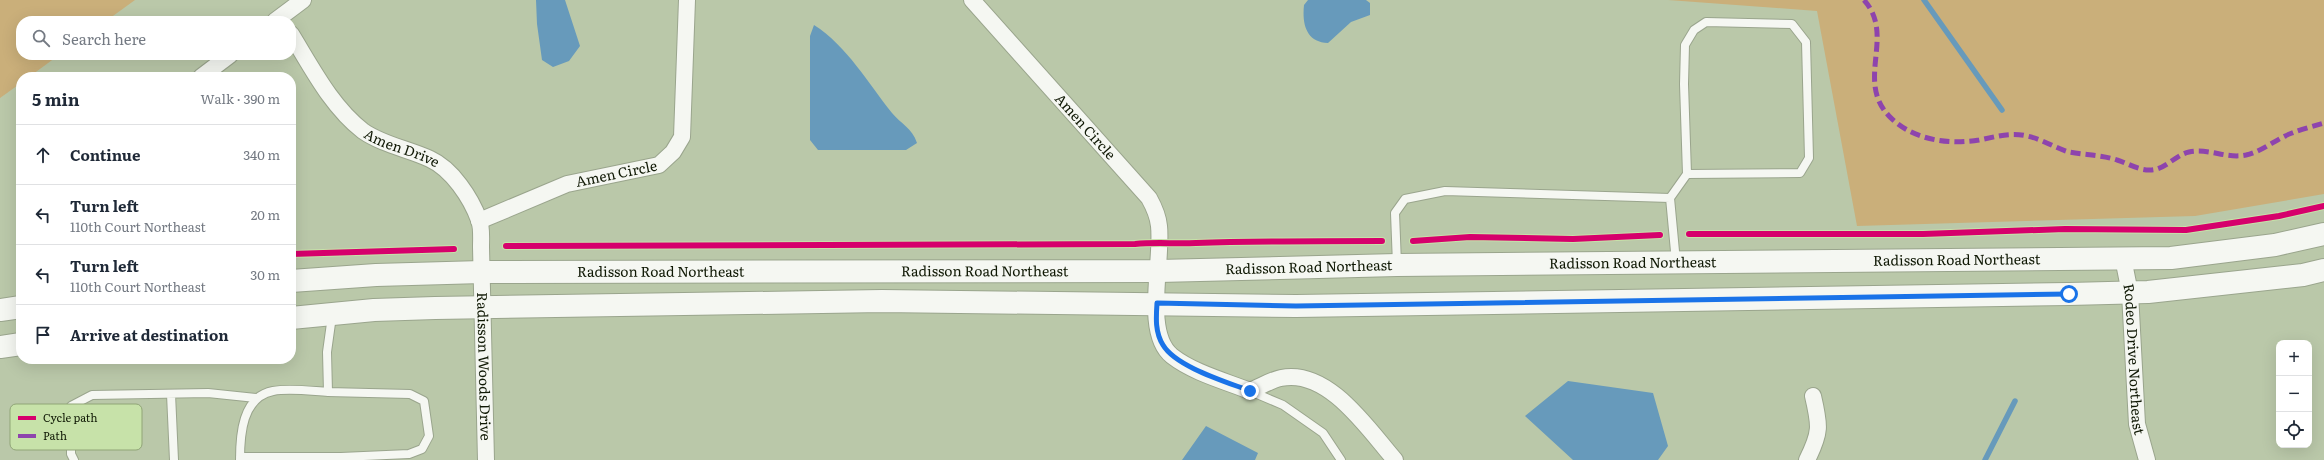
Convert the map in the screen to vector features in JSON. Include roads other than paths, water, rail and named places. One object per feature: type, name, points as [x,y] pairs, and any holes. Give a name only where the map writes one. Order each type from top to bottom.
[{"type":"main road","name":"Radisson Road Northeast","points":[[296,281],[376,275],[482,272],[1159,271],[1397,265],[2178,257],[2275,245],[2324,234]]},
{"type":"main road","name":"Radisson Road Northeast","points":[[296,318],[333,314],[482,307],[882,300],[1296,306],[2130,292],[2303,275],[2324,270]]},
{"type":"main road","points":[[0,310],[16,308]]},
{"type":"main road","points":[[0,347],[16,345]]},
{"type":"street","points":[[285,16],[303,0]]},
{"type":"street","name":"Amen Circle","points":[[479,221],[567,184],[659,165],[673,152],[682,137],[687,0]]},
{"type":"street","name":"Amen Circle","points":[[972,0],[1149,198],[1156,210],[1159,227],[1159,271],[1156,325],[1158,336],[1163,346],[1172,356],[1192,367],[1250,391]]},
{"type":"street","name":"Amen Drive","points":[[296,42],[330,96],[345,115],[365,132],[387,143],[432,160],[447,172],[462,189],[479,221],[482,272]]},
{"type":"street","points":[[207,72],[223,60]]},
{"type":"street","name":"Rodeo Drive Northeast","points":[[2123,258],[2130,292],[2137,424],[2147,460]]},
{"type":"street","name":"Radisson Woods Drive","points":[[482,272],[486,460]]},
{"type":"street","points":[[1250,391],[1281,378],[1303,377],[1318,382],[1339,398],[1396,460]]},
{"type":"street","points":[[1807,460],[1816,442],[1819,424],[1813,396]]},
{"type":"lane","points":[[1676,263],[1670,198],[1687,174],[1684,84],[1685,45],[1694,30],[1706,22],[1792,24],[1806,42],[1810,158],[1800,173],[1687,174]]},
{"type":"lane","points":[[1397,265],[1395,213],[1405,199],[1445,191],[1670,198]]},
{"type":"lane","points":[[328,392],[327,352],[333,314]]},
{"type":"lane","points":[[75,404],[92,395],[208,393],[256,398],[272,391],[410,394],[424,402],[429,436],[422,449],[409,454],[341,458],[240,458],[240,444],[246,412],[256,398]]},
{"type":"lane","points":[[1250,391],[1283,405],[1323,433],[1341,460]]},
{"type":"lane","points":[[171,394],[174,460]]},
{"type":"lane","points":[[71,450],[74,460]]},
{"type":"water","points":[[536,0],[565,0],[580,46],[569,61],[553,67],[542,60],[537,24]]},
{"type":"water","points":[[1308,0],[1366,0],[1370,3],[1370,15],[1351,22],[1328,43],[1321,42],[1310,36],[1305,25],[1304,5]]},
{"type":"water","points":[[814,25],[837,43],[847,54],[895,117],[906,126],[917,143],[906,150],[818,150],[810,140],[810,36]]},
{"type":"water","points":[[1568,381],[1653,393],[1668,446],[1658,460],[1573,460],[1525,416]]},
{"type":"water","points":[[1206,426],[1258,453],[1255,460],[1182,460]]},
{"type":"waterway","points":[[1924,0],[2002,110]]},
{"type":"waterway","points":[[1985,460],[2015,401]]}]
